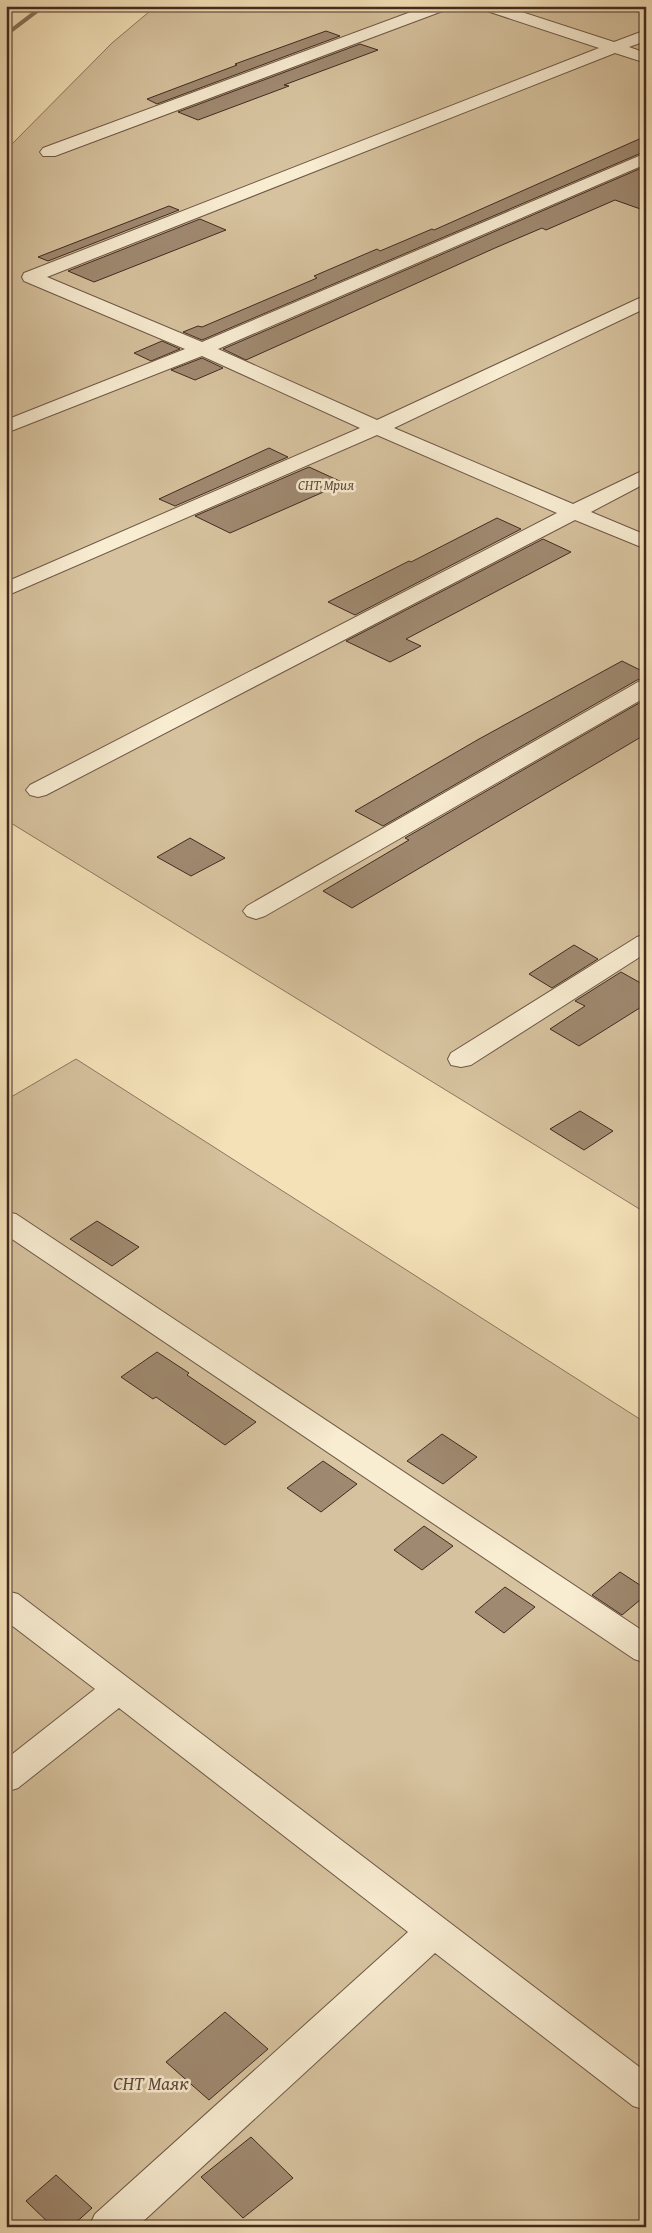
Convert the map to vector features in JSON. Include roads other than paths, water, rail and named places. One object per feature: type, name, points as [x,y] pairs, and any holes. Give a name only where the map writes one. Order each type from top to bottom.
[{"type":"street","points":[[49,152],[442,6]]},
{"type":"street","points":[[487,6],[646,58]]},
{"type":"street","points":[[646,35],[31,277],[202,349],[377,428],[646,543]]},
{"type":"street","points":[[6,427],[202,349],[646,158]]},
{"type":"street","points":[[6,590],[377,428],[646,301]]},
{"type":"street","points":[[38,790],[646,475]]},
{"type":"street","points":[[256,910],[646,687]]},
{"type":"street","points":[[461,1059],[646,942]]},
{"type":"street","points":[[6,1221],[646,1650]]},
{"type":"street","points":[[6,1603],[646,2094]]},
{"type":"street","points":[[6,1778],[119,1690]]},
{"type":"street","points":[[109,2227],[434,1931]]},
{"type":"waterway","points":[[6,35],[44,6]]},
{"type":"park label","name":"СНТ Мрия","points":[[326,485]]},
{"type":"park label","name":"СНТ Маяк","points":[[151,2083]]}]
